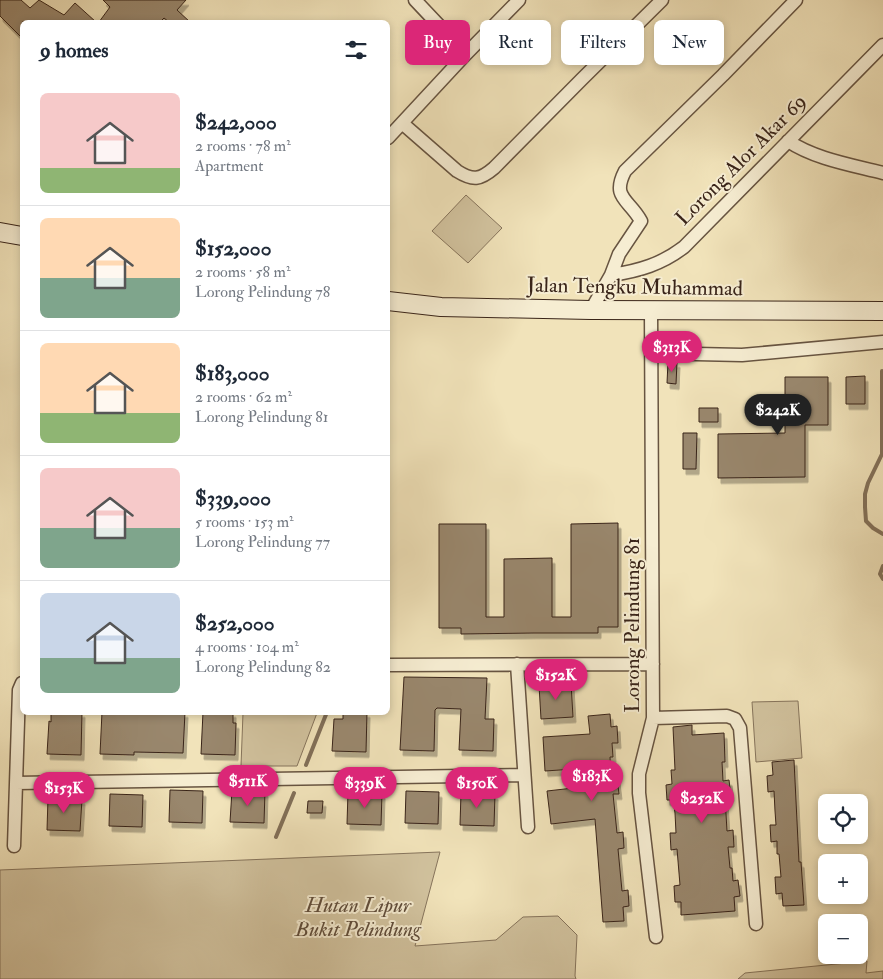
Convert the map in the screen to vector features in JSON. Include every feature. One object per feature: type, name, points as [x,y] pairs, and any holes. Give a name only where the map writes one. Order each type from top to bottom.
[{"type":"main road","points":[[0,232],[20,236]]},
{"type":"main road","name":"Jalan Tengku Muhammad","points":[[390,301],[441,307],[591,310],[883,311]]},
{"type":"street","points":[[415,0],[434,20]]},
{"type":"street","points":[[470,50],[520,0]]},
{"type":"street","points":[[402,123],[468,178],[486,175],[662,0]]},
{"type":"street","points":[[591,310],[611,275],[619,254],[641,221],[618,187],[625,171],[723,76],[796,0]]},
{"type":"street","name":"Lorong Alor Akar 69","points":[[611,275],[635,272],[671,257],[684,247],[883,45]]},
{"type":"street","points":[[390,136],[456,65]]},
{"type":"street","points":[[788,141],[796,146],[838,162],[883,172]]},
{"type":"street","name":"Lorong Pelindung 81","points":[[651,310],[653,718],[639,774],[639,793],[656,937]]},
{"type":"street","points":[[651,353],[742,355],[883,342]]},
{"type":"street","points":[[517,664],[528,827]]},
{"type":"street","points":[[390,665],[653,664]]},
{"type":"street","points":[[14,846],[20,688]]},
{"type":"street","points":[[653,718],[727,716],[735,719],[740,728],[756,924]]},
{"type":"street","points":[[16,783],[524,775]]},
{"type":"green space","points":[[466,195],[502,228],[468,263],[432,231]]},
{"type":"green space","points":[[798,701],[802,758],[756,762],[752,702]]},
{"type":"green space","points":[[243,715],[316,715],[297,766],[241,766]]},
{"type":"green space","name":"Hutan Lipur Bukit Pelindung","points":[[440,852],[415,946],[496,940],[523,917],[558,916],[577,935],[576,979],[0,979],[0,870]]},
{"type":"green space","points":[[836,964],[867,964],[866,973],[883,971],[883,979],[738,979],[745,973]]},
{"type":"building","points":[[0,0],[21,0],[30,8],[39,0],[64,15],[75,3],[94,20],[20,20],[20,36],[0,16]]},
{"type":"building","points":[[103,0],[186,0],[177,10],[188,20],[166,20],[164,18],[162,20],[100,20],[110,7]]},
{"type":"building","points":[[668,362],[677,362],[676,384],[667,383]]},
{"type":"building","points":[[865,376],[865,404],[846,404],[846,377]]},
{"type":"building","points":[[785,377],[828,377],[828,425],[805,425],[805,477],[718,478],[718,434],[785,433]]},
{"type":"building","points":[[699,408],[718,408],[718,422],[699,422]]},
{"type":"building","points":[[683,433],[697,433],[696,469],[683,469]]},
{"type":"building","points":[[618,523],[618,627],[598,627],[598,633],[461,634],[461,628],[439,628],[439,524],[486,524],[486,617],[504,617],[504,559],[552,558],[552,617],[571,617],[571,524]]},
{"type":"building","points":[[404,677],[487,678],[485,719],[494,719],[493,751],[459,750],[461,709],[437,708],[435,710],[434,751],[400,750]]},
{"type":"building","points":[[571,683],[573,717],[541,719],[539,685]]},
{"type":"building","points":[[610,714],[611,727],[617,726],[618,743],[612,743],[613,757],[610,757],[611,778],[617,778],[619,794],[613,794],[617,833],[623,832],[624,848],[618,849],[622,891],[628,890],[629,906],[623,907],[624,921],[603,922],[595,819],[551,824],[547,791],[591,786],[589,768],[545,771],[543,737],[590,734],[588,716]]},
{"type":"building","points":[[51,715],[82,715],[81,755],[47,754],[49,721],[51,722]]},
{"type":"building","points":[[102,715],[185,715],[183,753],[134,752],[134,755],[100,754]]},
{"type":"building","points":[[203,715],[233,715],[233,723],[236,723],[235,755],[201,754]]},
{"type":"building","points":[[343,715],[367,715],[366,752],[332,751],[334,719],[343,719]]},
{"type":"building","points":[[692,725],[692,735],[724,733],[725,762],[722,762],[723,781],[729,780],[731,796],[725,797],[727,831],[733,830],[734,847],[728,847],[730,868],[732,868],[733,881],[738,880],[740,896],[734,897],[735,911],[681,915],[681,902],[675,902],[674,886],[680,885],[677,849],[671,850],[670,833],[676,833],[675,813],[673,800],[667,800],[666,785],[672,784],[671,770],[675,770],[673,727]]},
{"type":"building","points":[[794,760],[799,862],[801,862],[804,905],[783,906],[782,893],[776,894],[775,877],[781,877],[777,841],[771,842],[770,825],[776,825],[774,791],[768,792],[767,776],[773,775],[772,762]]},
{"type":"building","points":[[170,790],[203,791],[202,823],[169,822]]},
{"type":"building","points":[[232,790],[265,791],[264,823],[230,822]]},
{"type":"building","points":[[406,791],[439,792],[438,824],[405,823]]},
{"type":"building","points":[[348,792],[382,793],[381,825],[347,824]]},
{"type":"building","points":[[461,793],[495,794],[494,826],[460,825]]},
{"type":"building","points":[[110,794],[143,795],[142,827],[109,826]]},
{"type":"building","points":[[48,798],[82,799],[80,831],[47,830]]},
{"type":"building","points":[[308,801],[323,801],[322,813],[307,813]]},
{"type":"waterway","points":[[882,371],[882,454],[868,483],[865,494],[865,507],[866,521],[883,534]]},
{"type":"waterway","points":[[883,566],[880,574],[883,579]]},
{"type":"waterway","points":[[306,765],[326,715]]},
{"type":"waterway","points":[[276,837],[294,793]]}]
